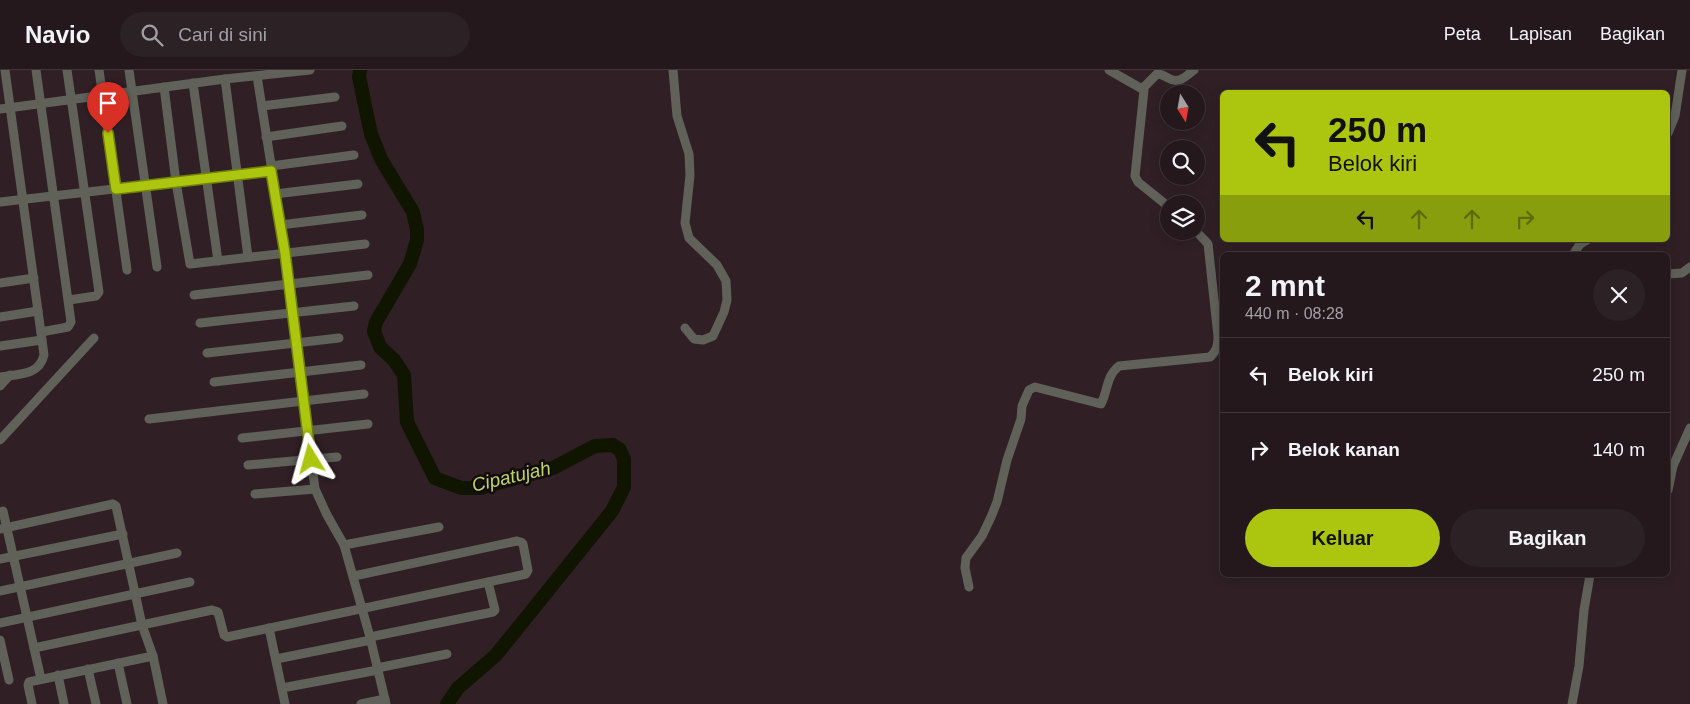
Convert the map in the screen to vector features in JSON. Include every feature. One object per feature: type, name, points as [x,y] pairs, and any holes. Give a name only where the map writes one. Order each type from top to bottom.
[{"type":"street","points":[[0,376],[32,372],[36,370],[44,358],[5,70]]},
{"type":"street","points":[[0,346],[42,336],[70,325],[69,300],[36,70]]},
{"type":"street","points":[[67,70],[98,292],[96,296],[69,300]]},
{"type":"street","points":[[99,70],[127,270]]},
{"type":"street","points":[[129,70],[157,267]]},
{"type":"street","points":[[0,109],[257,76],[270,72],[310,70]]},
{"type":"street","points":[[673,70],[677,116],[688,154],[690,175],[685,223],[689,238],[717,265],[726,281],[727,300],[724,312],[712,336],[703,340],[694,339],[686,328]]},
{"type":"street","points":[[1109,70],[1143,88]]},
{"type":"street","points":[[1143,88],[1157,74],[1162,74],[1172,81],[1179,81],[1194,70]]},
{"type":"street","points":[[1670,128],[1675,116],[1682,70]]},
{"type":"street","points":[[257,76],[285,253],[315,489],[344,545],[371,639],[385,702],[361,704]]},
{"type":"street","points":[[225,79],[248,257]]},
{"type":"street","points":[[193,84],[218,261]]},
{"type":"street","points":[[164,87],[189,263],[365,244]]},
{"type":"street","points":[[1143,88],[1144,95],[1135,176],[1138,182],[1160,200]]},
{"type":"street","points":[[262,106],[335,97]]},
{"type":"street","points":[[266,137],[342,126]]},
{"type":"street","points":[[0,202],[237,175],[354,155]]},
{"type":"street","points":[[275,194],[358,184]]},
{"type":"street","points":[[280,224],[362,215]]},
{"type":"street","points":[[969,586],[965,568],[966,558],[982,536],[997,502],[1007,460],[1021,419],[1022,406],[1029,390],[1035,387],[1100,405],[1108,378],[1112,371],[1119,366],[1210,357],[1214,353],[1217,348],[1218,336],[1210,280],[1208,244],[1204,240]]},
{"type":"street","points":[[1575,252],[1584,242]]},
{"type":"street","points":[[1670,274],[1682,273],[1690,267]]},
{"type":"street","points":[[194,295],[368,275]]},
{"type":"street","points":[[0,283],[34,278]]},
{"type":"street","points":[[200,323],[354,306]]},
{"type":"street","points":[[0,317],[38,312]]},
{"type":"street","points":[[0,440],[94,338]]},
{"type":"street","points":[[207,353],[339,338]]},
{"type":"street","points":[[214,382],[361,365]]},
{"type":"street","points":[[0,386],[10,375]]},
{"type":"street","points":[[149,418],[364,394]]},
{"type":"street","points":[[242,438],[368,424]]},
{"type":"street","points":[[1670,480],[1673,466],[1690,428]]},
{"type":"street","points":[[248,465],[337,456]]},
{"type":"street","points":[[255,494],[315,489]]},
{"type":"street","points":[[4,528],[113,504],[116,507],[142,625],[153,656],[163,704]]},
{"type":"street","points":[[3,511],[4,528],[14,557],[40,679]]},
{"type":"street","points":[[344,545],[439,527]]},
{"type":"street","points":[[0,559],[123,534]]},
{"type":"street","points":[[34,648],[214,610],[218,612],[226,637],[526,574],[528,572],[521,542],[517,541],[354,576]]},
{"type":"street","points":[[0,591],[177,553]]},
{"type":"street","points":[[1572,704],[1580,666],[1584,610],[1590,577]]},
{"type":"street","points":[[0,623],[190,582]]},
{"type":"street","points":[[276,660],[493,612],[495,610],[488,582]]},
{"type":"street","points":[[270,628],[285,704]]},
{"type":"street","points":[[0,640],[8,680]]},
{"type":"street","points":[[282,688],[447,654]]},
{"type":"street","points":[[32,704],[28,684],[40,679],[153,656]]},
{"type":"street","points":[[118,663],[127,704]]},
{"type":"street","points":[[88,669],[96,704]]},
{"type":"street","points":[[58,676],[64,704]]},
{"type":"waterway","name":"Cipatujah","points":[[360,70],[359,77],[371,134],[381,159],[413,212],[417,230],[417,240],[410,264],[376,322],[374,331],[380,347],[394,360],[404,375],[407,422],[435,478],[461,488],[480,488],[553,468],[595,446],[613,445],[620,450],[624,459],[624,487],[612,511],[496,655],[458,688],[447,704]]},
{"type":"route","points":[[108,133],[116,189],[271,171],[285,253],[311,459]]}]
